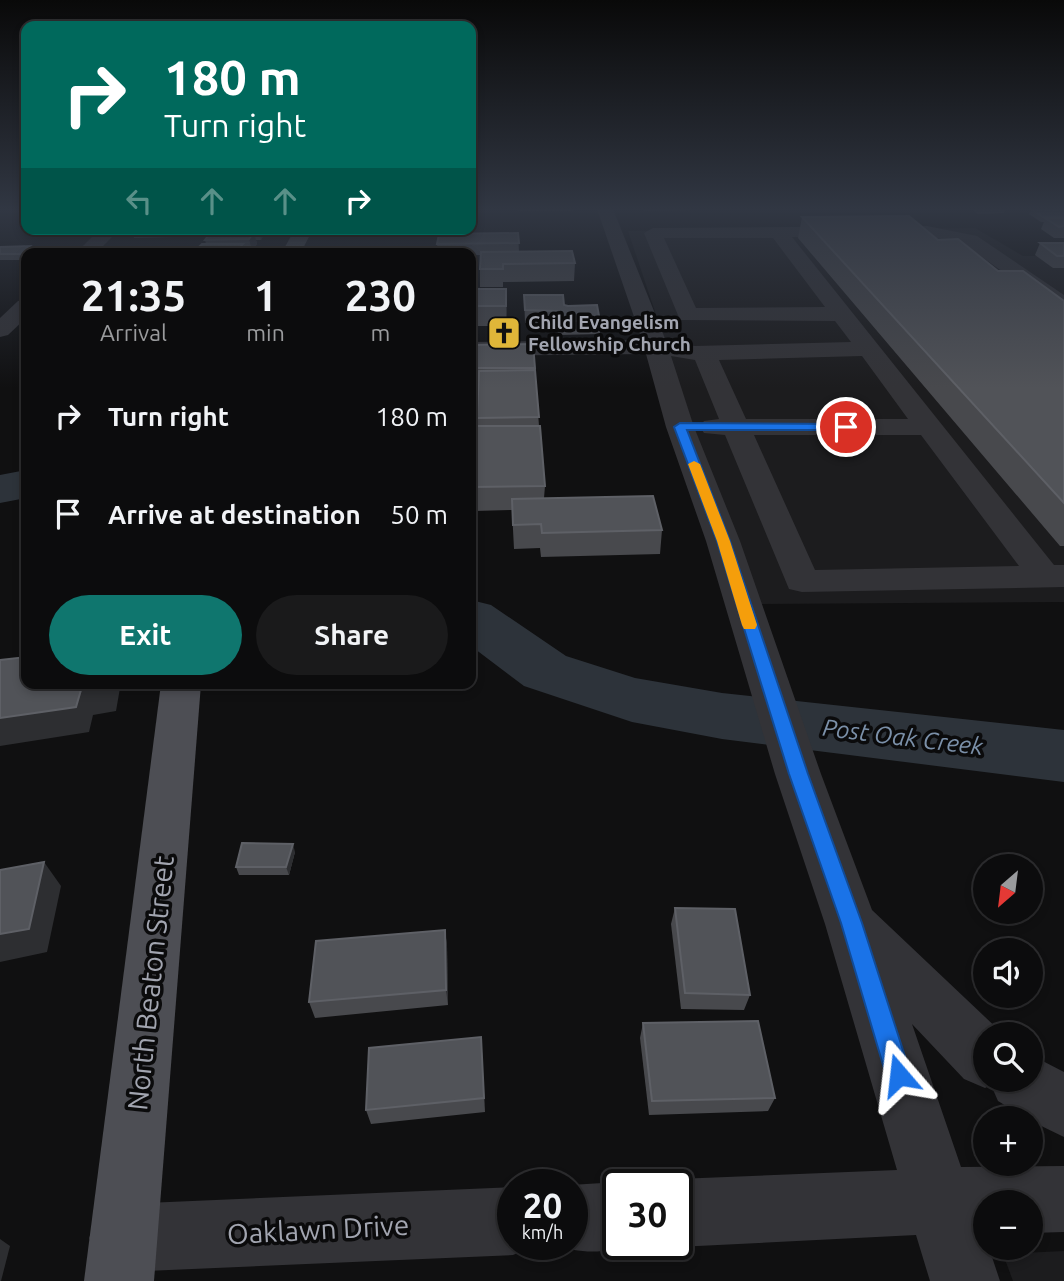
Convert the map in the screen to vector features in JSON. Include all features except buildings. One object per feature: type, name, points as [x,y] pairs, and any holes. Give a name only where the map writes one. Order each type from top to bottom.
[{"type":"main road","name":"North Beaton Street","points":[[121,1260],[180,689]]},
{"type":"street","points":[[627,269],[656,347],[680,427],[723,541],[798,774],[852,923],[965,1281]]},
{"type":"street","points":[[668,269],[688,315],[841,314]]},
{"type":"street","points":[[799,269],[812,293],[841,314],[929,427],[1055,576]]},
{"type":"street","points":[[1012,269],[1064,305]]},
{"type":"street","points":[[637,296],[772,294]]},
{"type":"street","points":[[0,330],[21,311]]},
{"type":"street","points":[[656,347],[673,339],[871,353]]},
{"type":"street","points":[[476,349],[656,347],[708,363],[871,353]]},
{"type":"street","points":[[708,363],[802,580],[1055,576]]},
{"type":"street","points":[[680,427],[929,427]]},
{"type":"street","points":[[723,541],[785,540]]},
{"type":"street","points":[[852,923],[973,1046]]},
{"type":"street","points":[[1040,1092],[1064,1106]]},
{"type":"street","points":[[693,1212],[938,1201],[1064,1199]]},
{"type":"street","name":"Oaklawn Drive","points":[[121,1260],[497,1223]]},
{"type":"shaded area","points":[[641,269],[1064,269],[1064,602],[753,604]]},
{"type":"shaded area","points":[[1064,1251],[1064,1281],[1013,1281],[1005,1260],[1043,1260],[1043,1252]]},
{"type":"waterway","name":"Post Oak Creek","points":[[0,489],[21,485]]},
{"type":"waterway","name":"Post Oak Creek","points":[[476,622],[545,671],[632,700],[722,716],[1064,756]]},
{"type":"slow traffic","points":[[694,464],[750,625]]},
{"type":"place","name":"Child Evangelism Fellowship Church","points":[[504,333]]},
{"type":"route","points":[[846,427],[680,427],[723,541],[798,774],[852,923],[899,1075]]}]
